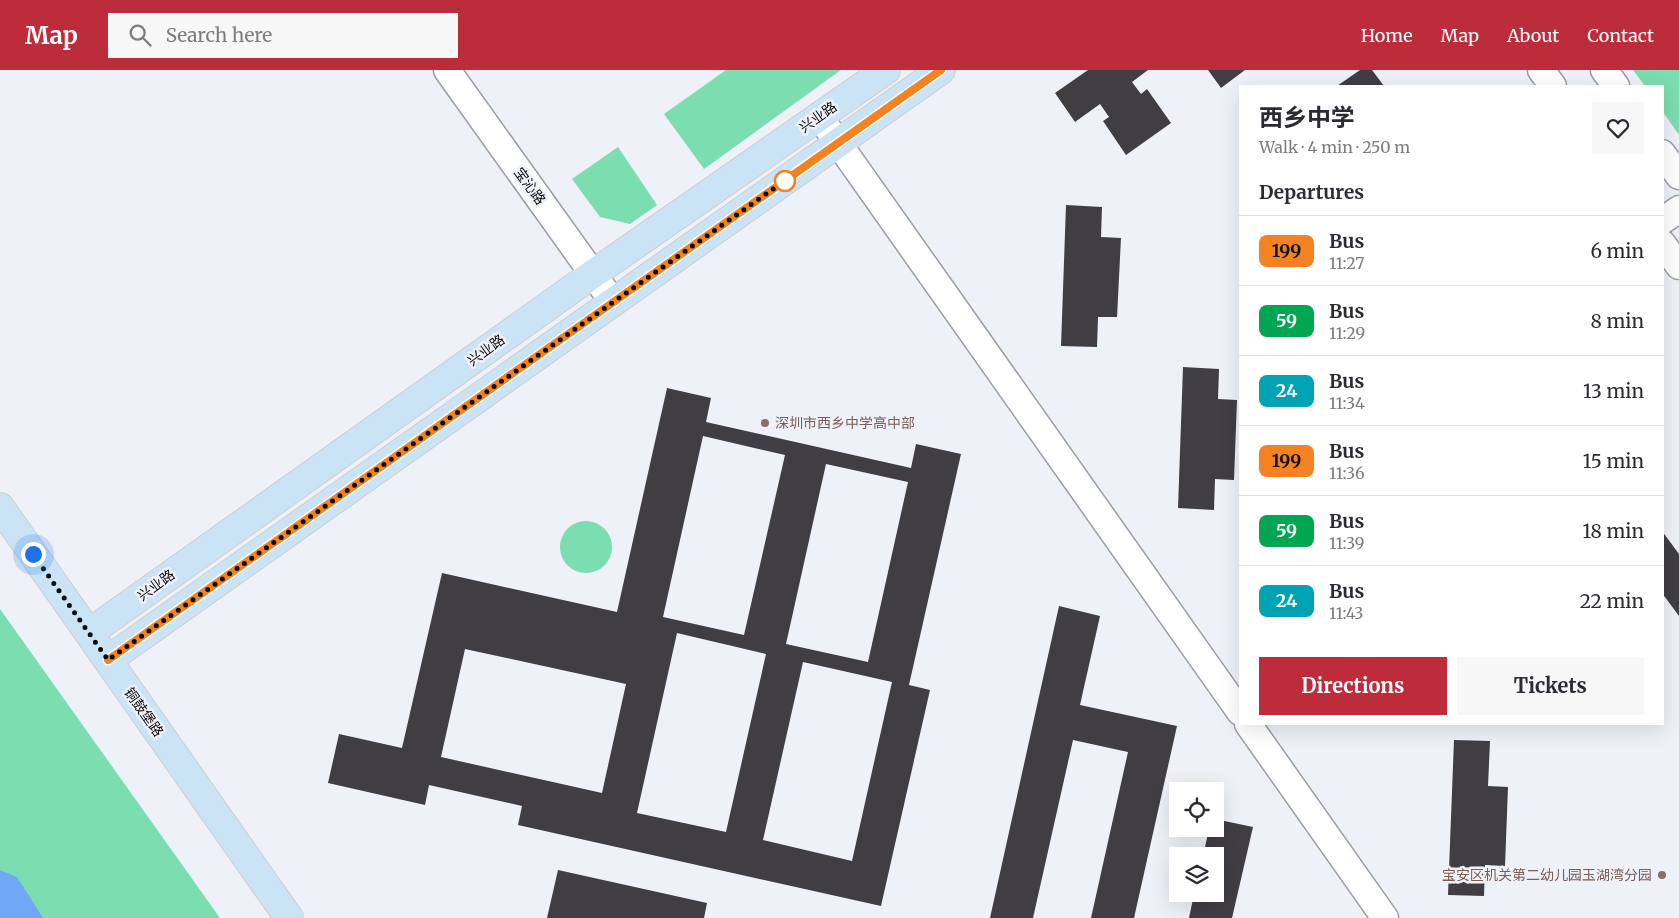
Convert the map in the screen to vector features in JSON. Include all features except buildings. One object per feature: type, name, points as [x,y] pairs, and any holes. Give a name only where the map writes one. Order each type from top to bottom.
[{"type":"main road","name":"兴业路","points":[[89,633],[593,274],[886,70]]},
{"type":"main road","points":[[108,660],[941,70]]},
{"type":"main road","name":"铜鼓堡路","points":[[0,507],[288,918]]},
{"type":"street","name":"宝沁路","points":[[447,70],[613,302]]},
{"type":"street","points":[[1541,70],[1552,85]]},
{"type":"street","points":[[1604,70],[1615,85]]},
{"type":"street","points":[[819,116],[1239,711]]},
{"type":"street","points":[[1664,156],[1679,176]]},
{"type":"street","points":[[1664,220],[1679,209]]},
{"type":"street","points":[[1664,246],[1679,266]]},
{"type":"street","points":[[1249,725],[1385,918]]},
{"type":"green space","points":[[726,70],[841,70],[704,169],[664,114]]},
{"type":"green space","points":[[1633,70],[1679,70],[1679,135],[1664,113],[1664,85],[1644,85]]},
{"type":"green space","points":[[618,147],[657,205],[630,224],[600,217],[572,179]]},
{"type":"green space","points":[[581,521],[591,521],[601,525],[608,532],[612,547],[608,562],[601,569],[591,573],[581,573],[571,569],[564,562],[560,552],[560,542],[564,532],[571,525]]},
{"type":"green space","points":[[0,609],[220,918],[0,918]]},
{"type":"water","points":[[0,870],[17,877],[43,918],[0,918]]},
{"type":"bus line","name":"199","points":[[108,660],[941,70]]},
{"type":"place","name":"深圳市西乡中学高中部","points":[[765,423]]},
{"type":"place","name":"宝安区机关第二幼儿园玉湖湾分园","points":[[1662,875]]},
{"type":"route","points":[[33,554],[108,660],[790,177],[785,181]]}]
